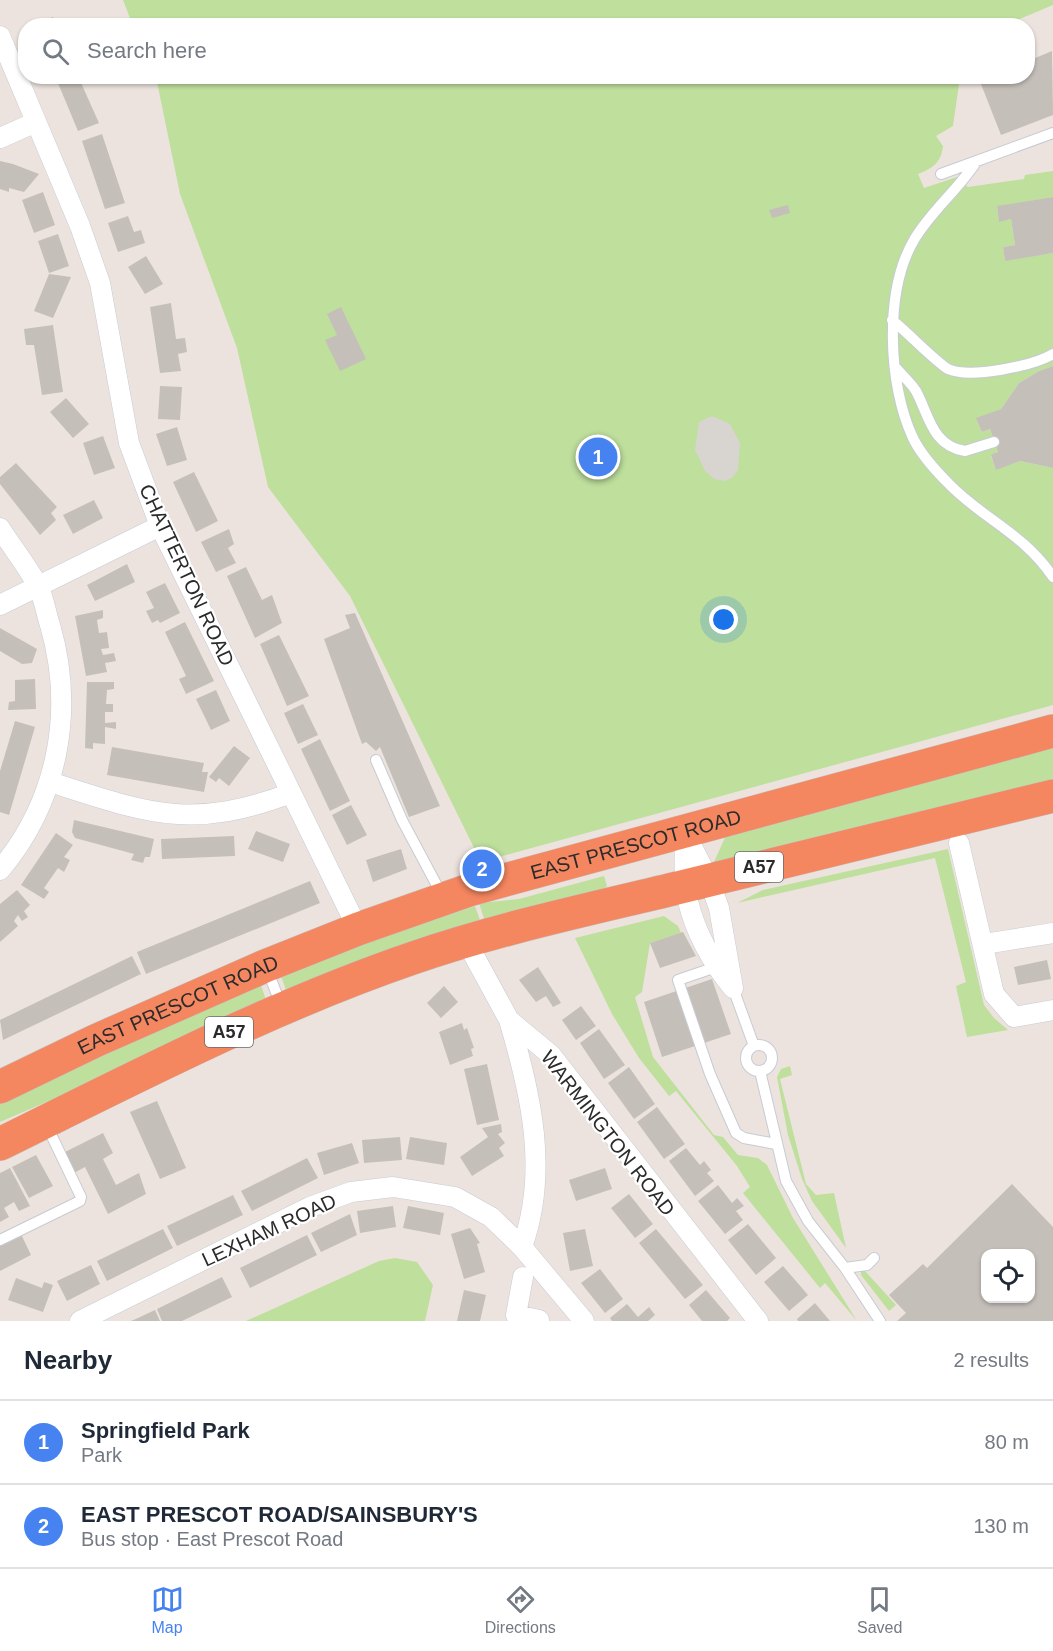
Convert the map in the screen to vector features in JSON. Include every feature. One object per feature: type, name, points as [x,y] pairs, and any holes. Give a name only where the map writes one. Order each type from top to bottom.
[{"type":"highway","name":"EAST PRESCOT ROAD","points":[[0,1087],[128,1026],[266,966],[358,929],[444,899],[1053,730]]},
{"type":"highway","name":"A57","points":[[0,1144],[153,1067],[282,1008],[354,979],[466,942],[1053,796]]},
{"type":"street","name":"CHATTERTON ROAD","points":[[0,36],[18,79]]},
{"type":"street","name":"CHATTERTON ROAD","points":[[20,84],[80,226],[100,283],[129,443],[160,526],[358,929]]},
{"type":"street","points":[[0,138],[36,122]]},
{"type":"street","points":[[0,605],[160,526]]},
{"type":"street","points":[[0,528],[38,587],[57,651],[60,671],[60,724],[50,782],[26,834],[0,870]]},
{"type":"street","points":[[50,782],[126,807],[172,815],[220,813],[291,793]]},
{"type":"street","points":[[685,831],[698,883],[692,913],[733,988]]},
{"type":"street","points":[[959,843],[994,994],[1014,1017],[1053,1010]]},
{"type":"street","points":[[698,883],[719,908],[722,965]]},
{"type":"street","points":[[984,944],[1053,933]]},
{"type":"street","name":"WARMINGTON ROAD","points":[[466,942],[509,1020],[551,1055],[758,1321]]},
{"type":"street","points":[[509,1020],[528,1095],[536,1158],[534,1208],[522,1247]]},
{"type":"street","name":"LEXHAM ROAD","points":[[80,1321],[310,1207],[369,1188],[414,1188],[455,1197],[491,1217],[522,1247],[584,1321]]},
{"type":"street","points":[[523,1277],[515,1318],[539,1320]]},
{"type":"lane","points":[[941,174],[1053,133]]},
{"type":"lane","points":[[976,162],[963,181],[927,221],[907,253],[896,286],[892,320],[902,409],[914,440],[924,456],[951,486],[1022,541],[1053,577]]},
{"type":"lane","points":[[892,320],[949,369],[978,371],[1011,368],[1027,365],[1053,354]]},
{"type":"lane","points":[[897,368],[916,391],[925,415],[944,442],[965,451],[994,442]]},
{"type":"lane","points":[[376,760],[402,820],[444,899]]},
{"type":"lane","points":[[722,965],[678,980],[699,1042],[736,1133],[744,1138],[776,1144]]},
{"type":"lane","points":[[266,966],[282,1008]]},
{"type":"lane","points":[[733,988],[754,1046]]},
{"type":"lane","points":[[754,1046],[766,1046],[772,1056],[768,1068],[760,1071],[752,1069],[746,1059],[747,1051],[754,1046]]},
{"type":"lane","points":[[760,1071],[786,1181],[815,1231],[845,1268],[880,1321]]},
{"type":"lane","points":[[0,1240],[80,1201],[81,1197],[45,1121]]},
{"type":"lane","points":[[845,1268],[867,1264],[874,1258]]},
{"type":"green space","points":[[123,0],[1053,0],[1053,5],[1022,18],[130,18]]},
{"type":"green space","points":[[157,84],[959,84],[953,126],[936,136],[943,146],[940,157],[932,167],[918,174],[924,188],[957,177],[968,187],[1024,179],[1025,175],[1053,171],[1053,197],[997,207],[999,221],[1011,219],[1015,245],[1003,247],[1005,260],[1053,253],[1053,366],[1019,383],[1001,409],[977,419],[982,432],[990,429],[998,452],[991,456],[996,469],[1020,461],[1053,468],[1053,705],[481,862],[350,596],[268,487],[237,348],[180,194]]},
{"type":"green space","points":[[1053,744],[1053,785],[719,866],[714,862],[727,833]]},
{"type":"green space","points":[[948,849],[984,1005],[1008,1030],[967,1037],[956,986],[966,982],[935,858],[737,903],[763,890]]},
{"type":"green space","points":[[604,876],[607,886],[601,892],[486,925],[479,903],[519,899]]},
{"type":"green space","points":[[475,906],[481,923],[286,990],[281,976],[283,972]]},
{"type":"green space","points":[[664,916],[678,926],[681,933],[650,943],[642,992],[635,997],[653,1057],[714,1135],[723,1137],[738,1155],[758,1158],[767,1165],[793,1218],[857,1321],[825,1283],[820,1288],[743,1193],[750,1187],[737,1166],[676,1091],[669,1096],[639,1058],[612,1014],[575,938]]},
{"type":"green space","points":[[261,985],[266,1000],[72,1091],[0,1122],[0,1101]]},
{"type":"green space","points":[[790,1066],[792,1075],[780,1079],[806,1184],[816,1195],[834,1193],[846,1248],[812,1201],[802,1179],[788,1135],[777,1077],[781,1069]]},
{"type":"green space","points":[[395,1258],[417,1262],[433,1285],[425,1321],[246,1321],[379,1261]]},
{"type":"green space","points":[[864,1270],[896,1305],[889,1311],[861,1275],[861,1271]]},
{"type":"shaded area","points":[[712,416],[730,424],[740,443],[738,470],[732,478],[724,481],[714,479],[705,471],[695,450],[699,422]]},
{"type":"building","points":[[1052,51],[1053,115],[1001,135],[981,84],[1035,84],[1035,58]]},
{"type":"building","points":[[58,84],[82,84],[99,123],[78,131]]},
{"type":"building","points":[[102,134],[125,203],[105,209],[82,141]]},
{"type":"building","points":[[0,161],[39,174],[24,192],[9,188],[9,192],[0,189]]},
{"type":"building","points":[[43,192],[55,225],[34,233],[22,200]]},
{"type":"building","points":[[1053,197],[1053,253],[1005,261],[1003,247],[1015,245],[1011,219],[999,222],[997,206]]},
{"type":"building","points":[[788,205],[790,213],[772,218],[769,210]]},
{"type":"building","points":[[128,216],[134,232],[141,230],[145,243],[118,252],[108,223]]},
{"type":"building","points":[[58,234],[69,266],[49,273],[38,241]]},
{"type":"building","points":[[146,256],[163,284],[145,294],[128,267]]},
{"type":"building","points":[[49,274],[71,277],[53,318],[34,311]]},
{"type":"building","points":[[171,303],[176,339],[185,338],[187,352],[178,354],[181,371],[160,373],[150,307]]},
{"type":"building","points":[[341,307],[366,359],[340,371],[325,340],[337,335],[327,314]]},
{"type":"building","points":[[53,325],[63,392],[42,395],[34,345],[26,345],[24,329]]},
{"type":"building","points":[[1053,366],[1053,468],[1020,461],[996,470],[991,455],[998,452],[990,429],[982,432],[976,418],[1001,409],[1019,383]]},
{"type":"building","points":[[160,386],[182,387],[180,420],[158,419]]},
{"type":"building","points":[[66,398],[89,424],[73,438],[50,412]]},
{"type":"building","points":[[177,427],[187,460],[167,466],[156,434]]},
{"type":"building","points":[[103,436],[115,468],[94,475],[83,443]]},
{"type":"building","points":[[16,463],[57,507],[51,513],[56,520],[40,535],[0,484],[0,477]]},
{"type":"building","points":[[194,472],[218,521],[196,532],[173,482]]},
{"type":"building","points":[[94,500],[103,518],[73,534],[63,515]]},
{"type":"building","points":[[229,529],[234,544],[228,548],[236,563],[216,572],[201,542]]},
{"type":"building","points":[[127,564],[135,582],[95,601],[87,585]]},
{"type":"building","points":[[246,567],[262,600],[272,595],[282,623],[255,638],[227,576]]},
{"type":"building","points":[[165,583],[180,613],[160,623],[158,620],[152,623],[146,611],[154,608],[146,592]]},
{"type":"building","points":[[103,610],[103,618],[97,620],[99,633],[107,632],[109,648],[101,649],[103,655],[114,653],[116,661],[105,663],[107,672],[86,676],[75,616]]},
{"type":"building","points":[[355,613],[440,806],[409,817],[380,747],[376,751],[366,742],[362,744],[324,639],[350,628],[345,615]]},
{"type":"building","points":[[185,622],[214,681],[186,694],[179,679],[186,676],[165,632]]},
{"type":"building","points":[[0,628],[37,649],[32,663],[22,664],[0,651]]},
{"type":"building","points":[[279,635],[309,696],[287,706],[260,644]]},
{"type":"building","points":[[35,679],[36,709],[8,710],[9,702],[15,701],[15,680]]},
{"type":"building","points":[[87,682],[114,682],[114,689],[107,690],[106,704],[113,704],[113,712],[105,712],[105,723],[116,722],[116,729],[105,727],[105,744],[93,743],[93,749],[85,748]]},
{"type":"building","points":[[216,690],[230,721],[211,730],[196,699]]},
{"type":"building","points":[[303,704],[318,735],[298,744],[284,713]]},
{"type":"building","points":[[15,721],[35,727],[9,815],[0,812],[0,771]]},
{"type":"building","points":[[320,739],[350,801],[330,811],[301,749]]},
{"type":"building","points":[[234,746],[250,758],[229,786],[219,778],[216,782],[209,777]]},
{"type":"building","points":[[112,747],[204,763],[202,772],[208,772],[204,792],[107,775]]},
{"type":"building","points":[[351,805],[367,835],[347,845],[332,815]]},
{"type":"building","points":[[74,820],[154,839],[150,857],[145,857],[143,863],[131,860],[134,854],[75,838],[72,832]]},
{"type":"building","points":[[256,831],[290,844],[283,862],[248,849]]},
{"type":"building","points":[[56,833],[73,845],[64,857],[70,860],[64,872],[58,868],[44,888],[49,892],[44,899],[21,885]]},
{"type":"building","points":[[234,836],[235,856],[162,859],[161,839]]},
{"type":"building","points":[[401,849],[407,869],[373,882],[366,860]]},
{"type":"building","points":[[310,881],[320,903],[146,974],[137,952]]},
{"type":"building","points":[[17,890],[30,905],[24,911],[28,917],[22,921],[18,915],[14,921],[18,926],[0,942],[0,904]]},
{"type":"building","points":[[683,932],[696,956],[660,968],[650,943]]},
{"type":"building","points":[[132,956],[141,974],[3,1040],[0,1020]]},
{"type":"building","points":[[1047,960],[1051,979],[1018,985],[1014,967]]},
{"type":"building","points":[[538,967],[561,1003],[553,1007],[546,996],[536,1002],[519,980]]},
{"type":"building","points":[[712,979],[731,1034],[662,1057],[644,1002]]},
{"type":"building","points":[[444,986],[458,1002],[441,1018],[427,1003]]},
{"type":"building","points":[[581,1006],[596,1026],[576,1040],[562,1020]]},
{"type":"building","points":[[462,1023],[464,1030],[467,1028],[474,1048],[471,1049],[473,1056],[450,1065],[439,1032]]},
{"type":"building","points":[[599,1029],[625,1065],[604,1079],[580,1043]]},
{"type":"building","points":[[487,1064],[499,1120],[477,1125],[464,1069]]},
{"type":"building","points":[[629,1067],[655,1104],[634,1119],[608,1083]]},
{"type":"building","points":[[157,1101],[186,1168],[160,1179],[130,1112]]},
{"type":"building","points":[[657,1107],[685,1144],[664,1159],[637,1122]]},
{"type":"building","points":[[501,1124],[502,1132],[498,1134],[505,1143],[499,1148],[504,1156],[472,1176],[460,1157],[488,1137],[482,1128]]},
{"type":"building","points":[[103,1133],[113,1153],[103,1159],[116,1185],[139,1173],[146,1194],[108,1214],[85,1167],[74,1173],[63,1153]]},
{"type":"building","points":[[400,1137],[402,1160],[364,1163],[362,1140]]},
{"type":"building","points":[[410,1137],[447,1143],[444,1165],[406,1159]]},
{"type":"building","points":[[352,1143],[359,1163],[324,1175],[317,1153]]},
{"type":"building","points":[[686,1148],[700,1165],[704,1161],[711,1170],[707,1173],[714,1181],[695,1196],[669,1161]]},
{"type":"building","points":[[36,1155],[53,1186],[29,1198],[12,1167]]},
{"type":"building","points":[[307,1158],[318,1178],[252,1211],[241,1191]]},
{"type":"building","points":[[10,1168],[30,1206],[19,1211],[14,1202],[4,1208],[9,1217],[0,1222],[0,1173]]},
{"type":"building","points":[[605,1168],[612,1189],[576,1201],[569,1180]]},
{"type":"building","points":[[1012,1184],[1053,1227],[1053,1321],[897,1321],[906,1313],[889,1295],[923,1264],[927,1268]]},
{"type":"building","points":[[718,1185],[732,1203],[737,1198],[744,1206],[736,1211],[743,1220],[725,1234],[698,1201]]},
{"type":"building","points":[[629,1194],[653,1224],[635,1238],[611,1208]]},
{"type":"building","points":[[233,1195],[243,1215],[177,1246],[167,1226]]},
{"type":"building","points":[[393,1206],[396,1227],[360,1233],[357,1211]]},
{"type":"building","points":[[408,1206],[444,1213],[440,1235],[403,1228]]},
{"type":"building","points":[[350,1214],[357,1235],[321,1252],[311,1233]]},
{"type":"building","points":[[748,1224],[776,1258],[756,1275],[728,1240]]},
{"type":"building","points":[[470,1228],[480,1243],[477,1244],[485,1272],[464,1279],[451,1234]]},
{"type":"building","points":[[163,1229],[173,1248],[107,1281],[97,1261]]},
{"type":"building","points":[[585,1229],[593,1266],[570,1271],[563,1233]]},
{"type":"building","points":[[656,1229],[703,1285],[685,1299],[639,1243]]},
{"type":"building","points":[[20,1232],[31,1255],[0,1271],[0,1242]]},
{"type":"building","points":[[307,1235],[317,1255],[250,1288],[240,1268]]},
{"type":"building","points":[[91,1265],[100,1284],[67,1301],[57,1281]]},
{"type":"building","points":[[783,1266],[808,1295],[789,1311],[764,1282]]},
{"type":"building","points":[[600,1269],[623,1299],[605,1313],[581,1283]]},
{"type":"building","points":[[222,1277],[232,1297],[182,1321],[162,1321],[157,1309]]},
{"type":"building","points":[[16,1278],[42,1288],[44,1282],[53,1285],[43,1312],[8,1300]]},
{"type":"building","points":[[464,1290],[486,1295],[480,1321],[457,1321]]},
{"type":"building","points":[[706,1290],[730,1318],[727,1321],[702,1321],[689,1305]]},
{"type":"building","points":[[815,1303],[830,1321],[798,1321],[797,1319]]},
{"type":"building","points":[[627,1304],[638,1317],[649,1307],[655,1315],[648,1321],[612,1321],[610,1318]]},
{"type":"building","points":[[155,1310],[160,1321],[131,1321],[138,1318]]},
{"type":"place","name":"Springfield Park","points":[[598,457]]},
{"type":"place","name":"EAST PRESCOT ROAD/SAINSBURY'S","points":[[482,869]]}]
